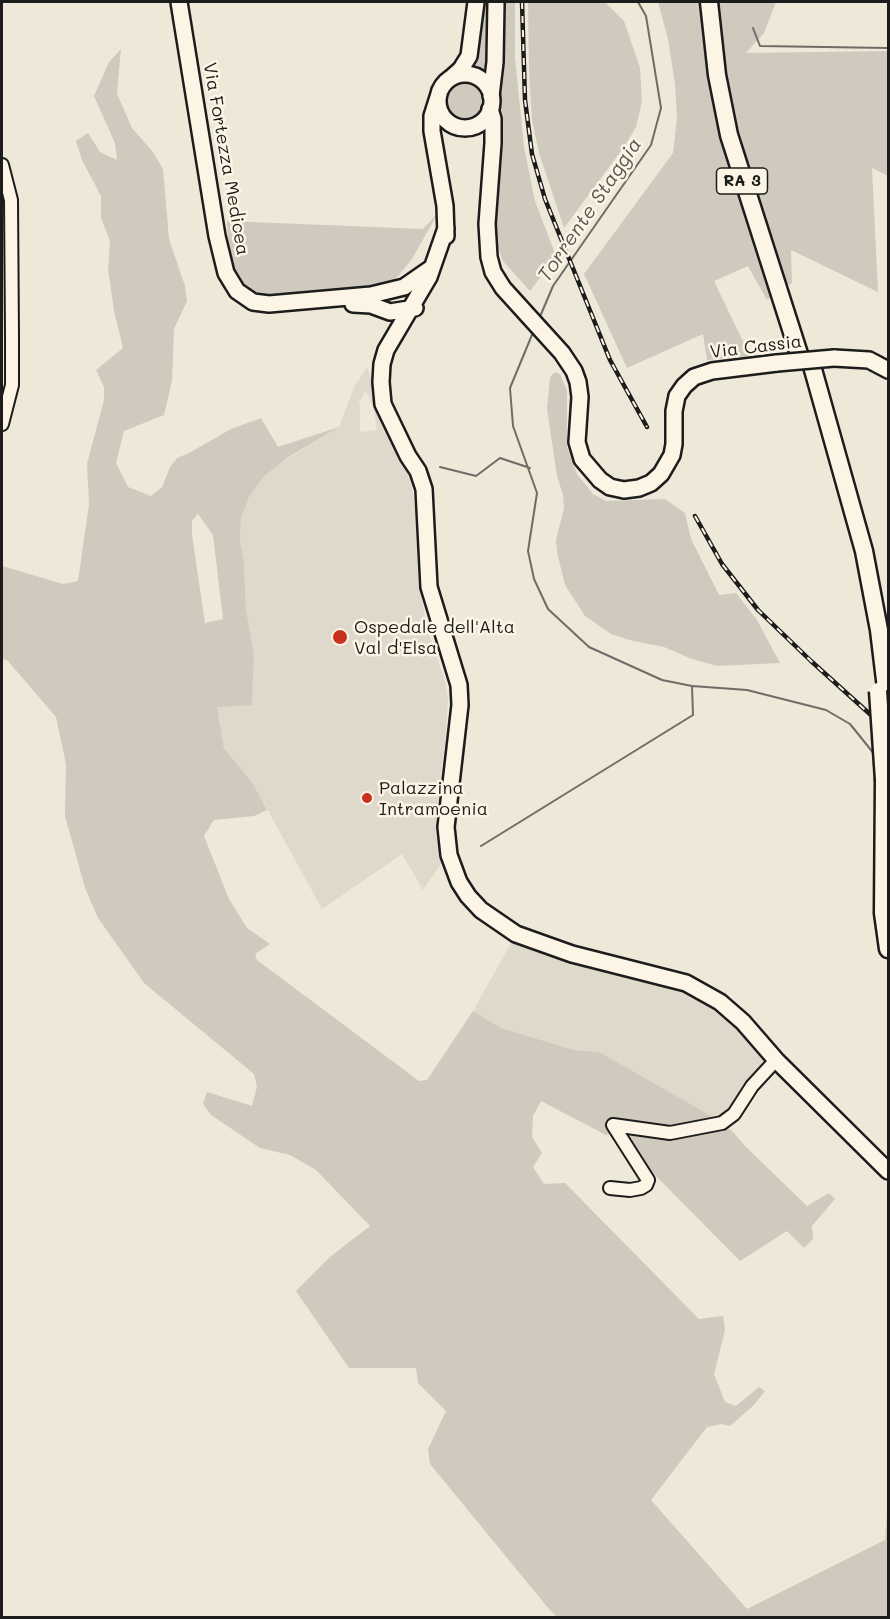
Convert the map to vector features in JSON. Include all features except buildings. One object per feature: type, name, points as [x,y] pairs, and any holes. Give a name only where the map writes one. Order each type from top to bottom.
[{"type":"highway","name":"RA 3","points":[[709,2],[717,75],[729,135],[806,360]]},
{"type":"highway","name":"RA 3","points":[[717,2],[725,71],[738,131],[806,360],[856,553],[885,696],[884,913],[888,949]]},
{"type":"main road","name":"Via Fortezza Medicea","points":[[178,2],[224,266],[234,287],[252,302]]},
{"type":"main road","points":[[390,416],[387,385],[390,361],[395,348],[430,293],[446,228],[446,214],[432,131],[432,116],[439,94],[446,82],[464,65],[469,56],[476,2]]},
{"type":"main road","name":"Via Cassia","points":[[496,2],[495,62],[491,102],[492,158],[487,224],[489,257],[493,272],[515,302],[562,353],[574,371],[580,392],[578,442],[582,459],[600,480],[610,487],[624,490],[639,488],[651,483],[661,474],[672,455],[677,396],[694,377],[712,371],[834,358],[869,360],[888,370]]},
{"type":"main road","points":[[438,164],[442,142],[449,134],[486,116],[491,102],[488,88],[476,76],[452,77]]},
{"type":"main road","points":[[439,94],[438,103],[445,119],[467,127],[485,141],[492,158]]},
{"type":"main road","points":[[252,302],[280,303],[383,294],[436,271]]},
{"type":"main road","points":[[436,271],[396,331],[386,350],[381,372],[383,404],[408,456],[418,471],[425,493],[431,597],[459,685],[460,705],[447,816],[447,843],[452,864],[462,887],[481,910],[516,934],[572,954],[686,983],[720,1002],[743,1022],[776,1060],[888,1171]]},
{"type":"main road","points":[[252,302],[263,307],[278,309],[361,304],[372,305],[386,311],[410,309]]},
{"type":"main road","points":[[386,311],[396,331]]},
{"type":"main road","points":[[408,456],[417,496],[419,564],[424,600],[451,681],[454,704],[454,743]]},
{"type":"street","points":[[2,165],[11,200],[12,336],[12,385],[2,424]]},
{"type":"street","points":[[610,1188],[630,1190],[641,1188],[648,1180],[613,1125],[670,1133],[722,1123],[734,1114],[754,1083],[776,1060]]},
{"type":"shaded area","points":[[481,2],[492,2],[487,78],[473,69]]},
{"type":"shaded area","points":[[503,2],[515,2],[515,58],[524,147],[535,201],[556,256],[530,291],[503,261],[495,240],[494,199],[503,61]]},
{"type":"shaded area","points":[[528,2],[605,2],[624,21],[640,68],[642,101],[636,127],[624,147],[564,228],[539,153],[532,120]]},
{"type":"shaded area","points":[[658,2],[776,2],[764,33],[746,53],[888,51],[888,176],[872,168],[878,292],[791,250],[792,283],[767,300],[748,266],[714,281],[750,356],[707,360],[703,334],[627,368],[584,274],[673,153],[677,118],[675,84],[668,39]]},
{"type":"shaded area","points":[[121,49],[117,94],[132,128],[153,152],[163,169],[169,239],[185,286],[187,301],[174,329],[172,381],[164,415],[124,431],[116,463],[128,487],[151,496],[162,487],[170,467],[177,458],[231,429],[261,418],[278,447],[339,427],[287,458],[264,476],[249,497],[241,519],[240,541],[244,563],[246,609],[254,656],[252,705],[217,707],[224,748],[254,785],[267,810],[254,816],[214,820],[204,836],[229,899],[247,928],[270,944],[255,954],[257,960],[419,1081],[427,1080],[473,1011],[501,1028],[574,1050],[599,1052],[704,1112],[732,1131],[807,1206],[829,1193],[835,1199],[812,1226],[813,1239],[804,1248],[787,1231],[740,1261],[653,1173],[627,1132],[606,1135],[541,1101],[533,1116],[532,1137],[542,1153],[533,1167],[544,1184],[565,1183],[699,1319],[723,1316],[725,1330],[714,1374],[725,1402],[736,1406],[759,1387],[765,1391],[754,1405],[730,1426],[721,1424],[707,1427],[651,1500],[747,1609],[885,1540],[888,1499],[888,1617],[558,1618],[430,1464],[428,1449],[446,1411],[418,1383],[416,1368],[349,1368],[296,1291],[331,1256],[370,1226],[316,1170],[290,1155],[260,1148],[211,1115],[203,1104],[207,1092],[252,1106],[257,1087],[254,1074],[144,983],[98,918],[85,888],[65,816],[66,764],[56,717],[8,661],[2,658],[2,566],[63,584],[78,581],[89,504],[87,464],[104,400],[104,387],[96,370],[123,348],[114,311],[108,269],[110,241],[101,218],[101,196],[82,160],[76,141],[88,133],[100,152],[117,160],[115,143],[94,96],[109,62]],"holes":[[[198,514],[213,535],[223,619],[205,623],[192,535],[192,521]]]},
{"type":"shaded area","points":[[465,81],[473,82],[479,87],[484,93],[484,109],[479,115],[473,120],[465,121],[457,120],[451,115],[446,109],[445,101],[446,93],[451,87],[457,82]]},
{"type":"shaded area","points":[[438,213],[412,259],[399,275],[391,282],[367,291],[283,300],[256,297],[242,286],[235,274],[229,254],[227,221],[423,229]]},
{"type":"shaded area","name":"Ospedale dell'Alta Val d'Elsa","points":[[367,367],[376,390],[380,412],[409,477],[413,492],[418,582],[428,631],[445,681],[448,700],[436,816],[436,833],[442,862],[423,890],[402,854],[322,909],[254,785],[224,748],[217,706],[252,704],[254,656],[246,609],[244,563],[240,541],[241,519],[249,497],[264,476],[274,467],[339,427],[354,387]],"holes":[[[366,391],[374,409],[377,430],[360,432],[360,404],[358,403]]]},
{"type":"shaded area","points":[[555,372],[560,374],[567,391],[567,447],[577,474],[593,494],[606,501],[665,499],[685,513],[691,539],[719,595],[736,593],[757,620],[780,663],[717,666],[692,659],[664,647],[611,634],[585,616],[565,585],[557,552],[556,540],[564,508],[547,409],[550,377]]},
{"type":"shaded area","points":[[514,938],[556,956],[683,993],[712,1009],[736,1027],[767,1060],[727,1114],[717,1121],[599,1052],[574,1050],[501,1028],[473,1011]]},
{"type":"waterway","name":"Torrente Staggia","points":[[539,319],[553,286],[651,145],[661,108],[646,16],[638,2]]},
{"type":"waterway","points":[[753,28],[760,46],[888,48]]},
{"type":"waterway","name":"Torrente Staggia","points":[[534,330],[510,388],[513,426],[537,493],[528,551],[534,579],[548,609],[589,647],[662,680],[692,686],[747,690],[826,710],[850,724],[875,755]]},
{"type":"waterway","points":[[440,467],[476,476],[500,458],[530,468]]},
{"type":"waterway","points":[[481,846],[693,715],[692,686]]},
{"type":"railway","points":[[522,2],[525,100],[532,154],[545,199],[610,360],[647,427]]},
{"type":"railway","points":[[695,516],[722,564],[758,610],[872,716]]},
{"type":"place","name":"Ospedale dell'Alta Val d'Elsa","points":[[340,637]]},
{"type":"place","name":"Palazzina Intramoenia","points":[[367,798]]}]
